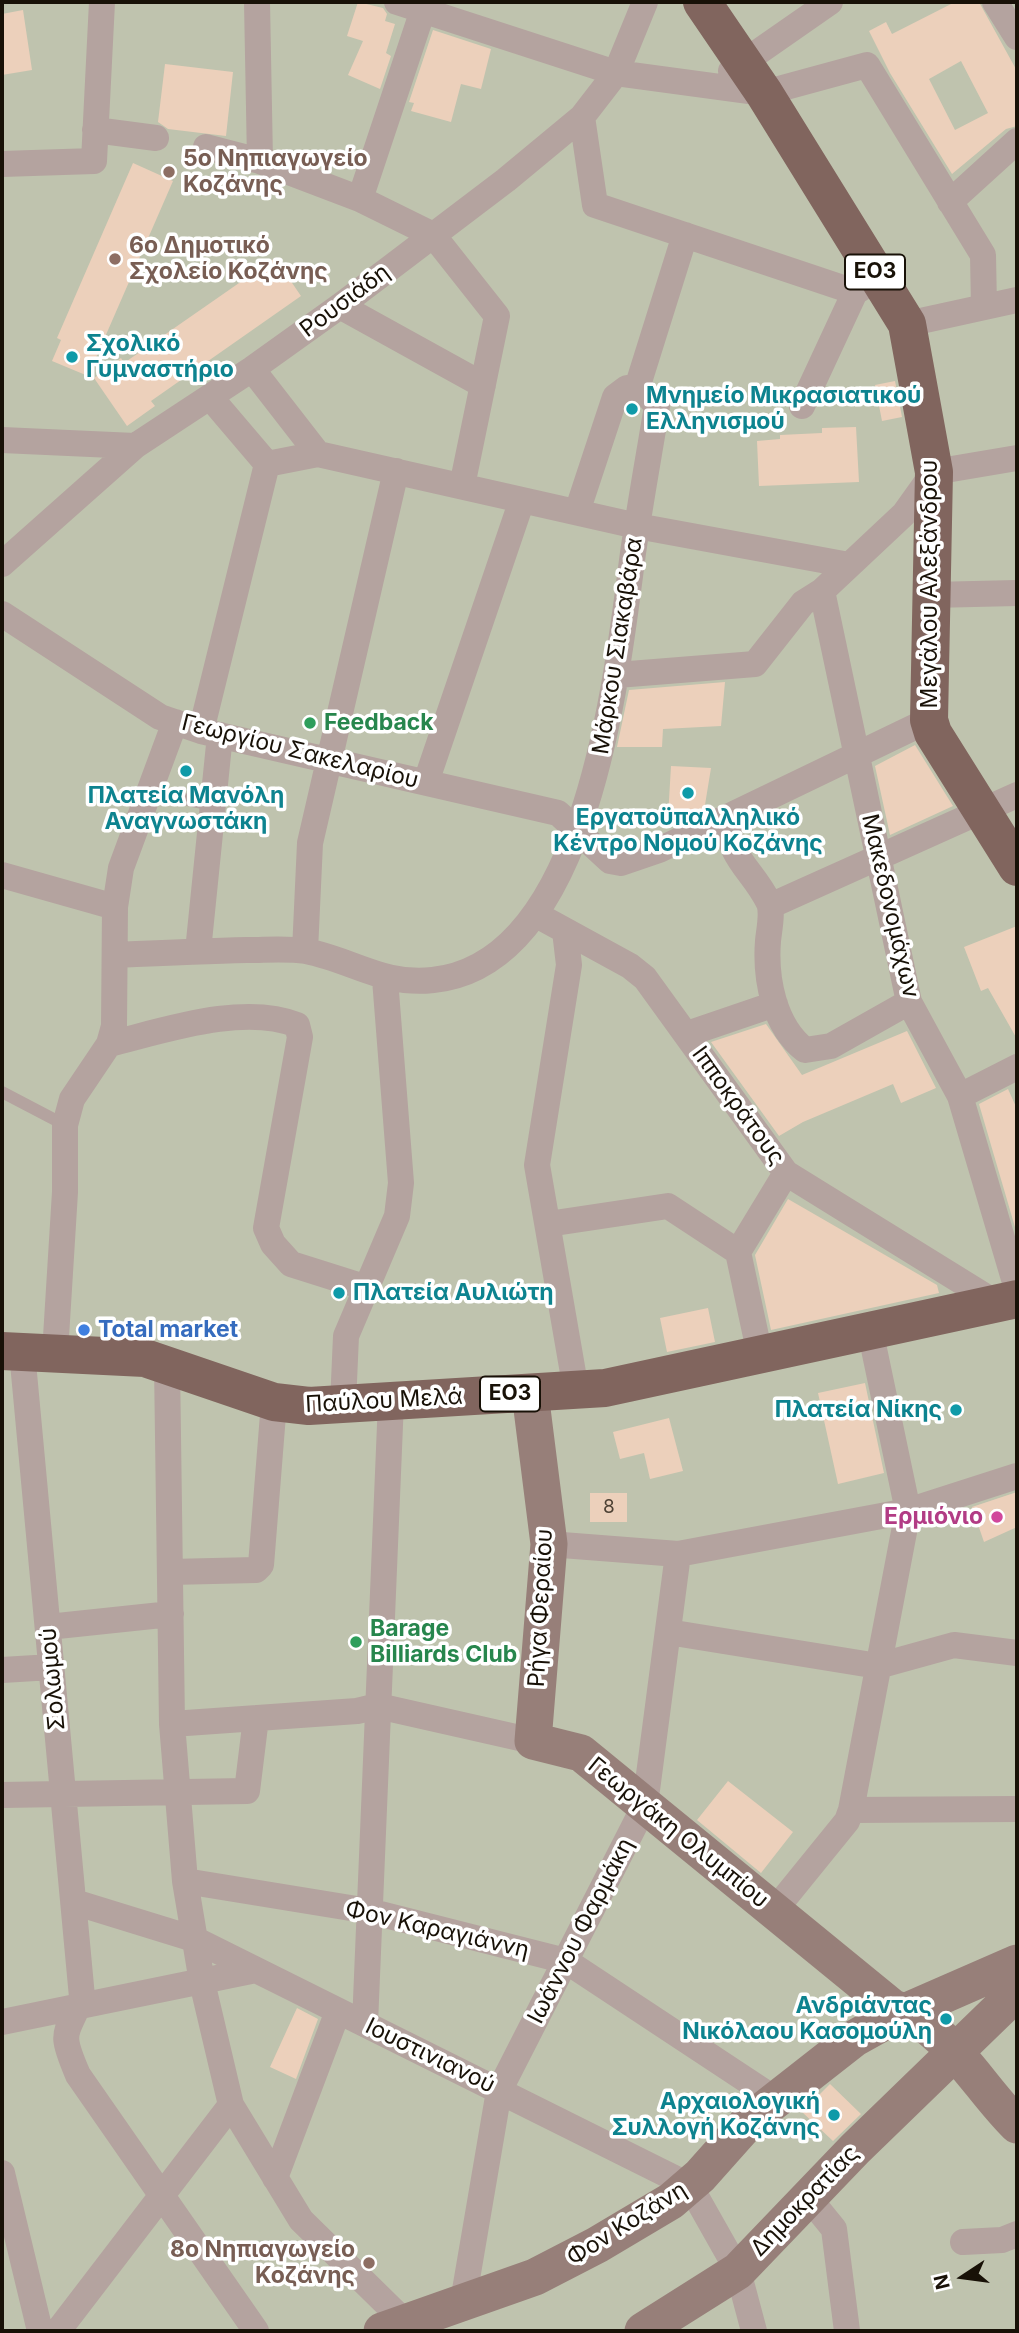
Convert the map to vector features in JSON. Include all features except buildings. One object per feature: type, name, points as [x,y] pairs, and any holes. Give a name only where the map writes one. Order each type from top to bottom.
[{"type":"main road","name":"Μεγάλου Αλεξάνδρου","points":[[702,2],[754,77],[867,285],[907,324],[934,472],[929,720],[933,733],[1017,867]]},
{"type":"main road","name":"Παύλου Μελά","points":[[26,1352],[138,1357],[167,1364],[274,1402],[309,1406],[576,1390],[644,1381],[1010,1297]]},
{"type":"main road","name":"Ρήγα Φεραίου","points":[[530,1392],[549,1544],[533,1741]]},
{"type":"main road","name":"Γεωργάκη Ολυμπίου","points":[[533,1741],[581,1753],[893,2008],[905,2012],[928,2027],[1017,2125]]},
{"type":"main road","name":"Φον Κοζάνη","points":[[394,2327],[535,2277],[570,2260],[671,2201],[690,2186],[748,2121],[855,2038],[905,2012],[1017,1963]]},
{"type":"main road","name":"Δημοκρατίας","points":[[643,2331],[680,2311],[738,2271],[808,2197],[1017,1992]]},
{"type":"street","points":[[2,164],[94,160],[102,2]]},
{"type":"street","points":[[257,2],[260,161]]},
{"type":"street","points":[[397,2],[616,73],[710,85],[754,77],[867,65],[983,255],[984,307]]},
{"type":"street","name":"Ρουσιάδη","points":[[2,564],[135,446],[252,369],[340,306],[582,117],[616,73],[645,2]]},
{"type":"street","points":[[710,85],[754,77],[830,2]]},
{"type":"street","points":[[995,2],[1017,37]]},
{"type":"street","points":[[360,200],[423,10]]},
{"type":"street","points":[[582,117],[594,205],[685,235],[867,285],[802,406]]},
{"type":"street","points":[[95,130],[156,138]]},
{"type":"street","points":[[950,202],[1017,142]]},
{"type":"street","points":[[206,147],[260,161],[360,200],[433,235],[497,316],[462,486]]},
{"type":"street","points":[[577,512],[615,397],[626,388],[637,388],[685,235]]},
{"type":"street","points":[[907,324],[1017,300]]},
{"type":"street","points":[[340,306],[483,385]]},
{"type":"street","points":[[252,369],[318,454]]},
{"type":"street","name":"Μάρκου Σιακαβάρα","points":[[115,956],[198,951],[305,951],[385,978],[422,981],[466,973],[499,954],[535,914],[578,830],[601,754],[617,675],[637,526],[657,406],[655,401],[637,388]]},
{"type":"street","points":[[210,397],[267,464]]},
{"type":"street","points":[[2,440],[135,446]]},
{"type":"street","points":[[267,464],[318,454],[637,526],[849,565]]},
{"type":"street","points":[[617,675],[755,664],[803,603],[822,592],[904,514],[934,472],[1017,458]]},
{"type":"street","points":[[198,951],[213,805],[211,734],[267,464]]},
{"type":"street","points":[[305,951],[310,843],[327,760],[396,471]]},
{"type":"street","points":[[426,782],[522,500]]},
{"type":"street","name":"Μακεδονομάχων","points":[[822,592],[909,1002],[960,1096],[1010,1297]]},
{"type":"street","points":[[931,595],[1017,593]]},
{"type":"street","name":"Γεωργίου Σακελαρίου","points":[[2,614],[159,716],[211,734],[558,813],[610,861],[621,863],[659,850],[727,817]]},
{"type":"street","points":[[909,1002],[831,1046],[817,1051],[805,1050],[795,1042],[775,1004],[766,969],[771,906],[729,842],[727,817],[929,720]]},
{"type":"street","points":[[175,722],[121,868],[115,907],[114,1026],[109,1044],[183,1026],[234,1018],[286,1021],[297,1025],[300,1037],[265,1228],[273,1244],[291,1265],[367,1288]]},
{"type":"street","points":[[771,906],[1017,795]]},
{"type":"street","points":[[2,875],[115,907]]},
{"type":"street","name":"Ιπποκράτους","points":[[535,914],[630,966],[645,978],[786,1173],[1010,1297]]},
{"type":"street","points":[[565,931],[569,965],[537,1165],[576,1390]]},
{"type":"street","points":[[343,1404],[346,1336],[397,1216],[401,1183],[385,978]]},
{"type":"street","points":[[687,1034],[775,1004]]},
{"type":"street","name":"Σολωμού","points":[[109,1044],[72,1099],[65,1125],[65,1192],[26,1352],[82,1997],[68,2020],[66,2049],[74,2066],[161,2196],[256,2331]]},
{"type":"street","points":[[960,1096],[1017,1067]]},
{"type":"street","points":[[760,1355],[738,1252],[786,1173]]},
{"type":"street","points":[[548,1224],[668,1206],[738,1252]]},
{"type":"street","points":[[774,1911],[847,1821],[851,1810],[908,1511],[870,1330]]},
{"type":"street","points":[[167,1364],[172,1724],[185,1881],[202,1982],[231,2105],[301,2220],[394,2327]]},
{"type":"street","points":[[365,2024],[391,1401]]},
{"type":"street","points":[[170,1572],[256,1570],[261,1565],[274,1402]]},
{"type":"street","points":[[549,1544],[678,1555],[908,1511],[1017,1476]]},
{"type":"street","name":"Ιωάννου Φαρμάκη","points":[[463,2302],[499,2091],[645,1805],[678,1555]]},
{"type":"street","points":[[48,1627],[171,1614]]},
{"type":"street","points":[[668,1632],[878,1666],[954,1645],[1017,1653]]},
{"type":"street","points":[[2,1670],[52,1667]]},
{"type":"street","name":"Γεωργάκη Ολυμπίου","points":[[172,1724],[357,1711],[378,1706],[533,1741]]},
{"type":"street","points":[[2,1795],[247,1791],[256,1718]]},
{"type":"street","points":[[851,1810],[1017,1809]]},
{"type":"street","name":"Φον Καραγιάννη","points":[[185,1881],[369,1911],[566,1961],[775,2099]]},
{"type":"street","name":"Ιουστινιανού","points":[[74,1902],[194,1939],[690,2186]]},
{"type":"street","points":[[2,2022],[256,1970]]},
{"type":"street","points":[[275,2178],[338,2011]]},
{"type":"street","points":[[58,2331],[231,2105]]},
{"type":"street","points":[[2,2174],[40,2331]]},
{"type":"street","points":[[690,2186],[738,2271],[754,2331]]},
{"type":"street","points":[[808,2197],[834,2229],[847,2331]]},
{"type":"street","points":[[963,2242],[1002,2240],[1017,2234]]},
{"type":"lane","points":[[148,792],[213,805]]},
{"type":"lane","points":[[2,1092],[65,1125]]},
{"type":"green space","points":[[2,2],[1017,2],[1017,2331],[2,2331]]},
{"type":"place","name":"5ο Νηπιαγωγείο Κοζάνης","points":[[169,172]]},
{"type":"place","name":"6ο Δημοτικό Σχολείο Κοζάνης","points":[[115,259]]},
{"type":"place","name":"Σχολικό Γυμναστήριο","points":[[72,357]]},
{"type":"place","name":"Μνημείο Μικρασιατικού Ελληνισμού","points":[[632,409]]},
{"type":"place","name":"Feedback","points":[[310,723]]},
{"type":"place","name":"Πλατεία Μανόλη Αναγνωστάκη","points":[[186,771]]},
{"type":"place","name":"Εργατοϋπαλληλικό Κέντρο Νομού Κοζάνης","points":[[688,793]]},
{"type":"place","name":"Πλατεία Αυλιώτη","points":[[339,1293]]},
{"type":"place","name":"Total market","points":[[84,1330]]},
{"type":"place","name":"Πλατεία Νίκης","points":[[956,1410]]},
{"type":"place","name":"Ερμιόνιο","points":[[997,1517]]},
{"type":"place","name":"Barage Billiards Club","points":[[356,1642]]},
{"type":"place","name":"Ανδριάντας Νικόλαου Κασομούλη","points":[[946,2019]]},
{"type":"place","name":"Αρχαιολογική Συλλογή Κοζάνης","points":[[834,2115]]},
{"type":"place","name":"8ο Νηπιαγωγείο Κοζάνης","points":[[369,2263]]}]
